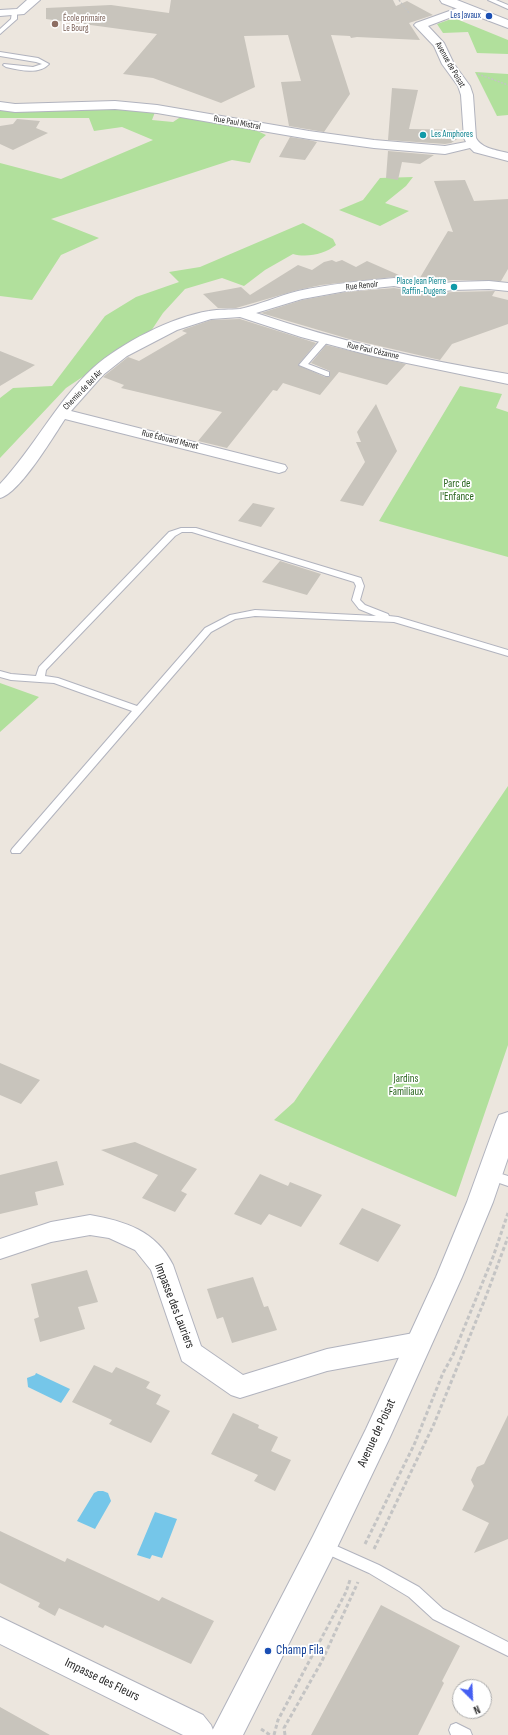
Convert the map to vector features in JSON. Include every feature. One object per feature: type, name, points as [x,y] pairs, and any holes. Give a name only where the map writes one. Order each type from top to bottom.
[{"type":"main road","points":[[446,0],[508,24]]},
{"type":"main road","name":"Avenue de Poisat","points":[[226,1735],[323,1546],[373,1444],[449,1277],[499,1178],[508,1122]]},
{"type":"street","points":[[0,13],[14,13],[25,9],[34,0]]},
{"type":"street","name":"Avenue de Poisat","points":[[466,8],[420,25],[433,36],[440,45],[448,64],[464,86],[467,96],[470,138],[473,144]]},
{"type":"street","name":"Rue Paul Mistral","points":[[0,106],[15,108],[116,105],[157,109],[302,134],[374,144],[445,150],[473,144]]},
{"type":"street","points":[[473,144],[479,149],[508,157]]},
{"type":"street","name":"Rue Renoir","points":[[242,313],[300,295],[346,287],[394,282],[430,289],[453,286],[489,285],[508,287]]},
{"type":"street","name":"Rue Paul Cézanne","points":[[242,313],[273,324],[326,339],[469,372],[508,379]]},
{"type":"street","name":"Chemin de Bel Air","points":[[0,493],[23,469],[62,412],[98,372],[122,353],[172,327],[210,315],[242,313]]},
{"type":"street","name":"Rue Édouard Manet","points":[[62,412],[279,468]]},
{"type":"street","name":"Impasse des Lauriers","points":[[0,1248],[51,1232],[90,1225],[113,1229],[143,1243],[161,1265],[191,1353],[240,1387],[327,1360],[419,1343]]},
{"type":"street","name":"Impasse des Fleurs","points":[[0,1630],[193,1725],[201,1735]]},
{"type":"lane","points":[[491,0],[508,7]]},
{"type":"lane","points":[[0,32],[14,19],[14,13]]},
{"type":"lane","points":[[0,54],[42,61],[46,64],[43,67],[32,68],[17,67],[6,64]]},
{"type":"lane","points":[[326,339],[303,365],[326,374]]},
{"type":"lane","points":[[40,679],[42,669],[172,534],[181,530],[193,530],[358,580],[360,586],[356,600],[362,607],[395,619],[508,653]]},
{"type":"lane","points":[[16,851],[208,630],[233,617],[255,613],[395,619]]},
{"type":"lane","points":[[0,674],[11,677],[55,680],[138,710]]},
{"type":"lane","points":[[323,1546],[366,1565],[414,1592],[438,1614],[508,1648]]},
{"type":"path","points":[[472,72],[487,76],[508,85]]},
{"type":"path","points":[[453,1355],[492,1258],[508,1213]]},
{"type":"path","points":[[285,1735],[284,1728],[322,1662],[366,1565],[434,1424],[479,1314],[508,1237]]},
{"type":"green space","points":[[454,18],[508,40],[508,54],[477,53],[468,32],[443,33],[437,24]]},
{"type":"green space","points":[[475,72],[508,74],[508,115],[497,116]]},
{"type":"green space","points":[[115,108],[155,112],[152,120],[173,122],[182,116],[251,128],[266,135],[260,140],[250,163],[232,160],[51,219],[99,238],[61,255],[32,300],[0,296],[0,163],[61,179],[153,140],[122,127],[94,131],[89,118],[0,118],[0,111]]},
{"type":"green space","points":[[413,177],[406,186],[385,203],[409,211],[380,226],[339,210],[363,200],[380,178]]},
{"type":"green space","points":[[303,223],[333,239],[336,245],[321,253],[304,256],[293,254],[265,270],[244,286],[222,278],[185,289],[163,313],[151,331],[66,388],[0,458],[0,398],[13,388],[52,386],[105,316],[136,297],[179,282],[169,272],[200,267]]},
{"type":"green space","name":"Parc de l'Enfance","points":[[460,386],[502,394],[496,408],[508,412],[508,557],[379,521]]},
{"type":"green space","points":[[0,683],[39,697],[0,732]]},
{"type":"green space","name":"Jardins Familiaux","points":[[508,786],[508,1045],[456,1197],[274,1120],[294,1102]]},
{"type":"water","points":[[36,1373],[70,1389],[61,1403],[28,1387],[27,1378],[35,1375]]},
{"type":"water","points":[[98,1491],[108,1493],[111,1501],[95,1529],[77,1521],[94,1493]]},
{"type":"water","points":[[155,1512],[177,1519],[162,1558],[152,1555],[150,1559],[137,1555]]},
{"type":"building","points":[[171,0],[393,0],[396,6],[407,1],[433,15],[409,23],[420,40],[351,38],[350,36],[331,35],[350,94],[324,132],[289,126],[281,82],[301,81],[288,35],[244,36],[255,87],[221,103],[153,78],[123,74],[157,34],[46,19],[46,8],[111,5],[169,13]]},
{"type":"building","points":[[392,88],[418,90],[409,129],[462,130],[462,136],[451,143],[445,144],[388,140]]},
{"type":"building","points":[[17,119],[40,121],[36,128],[48,133],[13,150],[0,144],[0,126],[13,124]]},
{"type":"building","points":[[290,137],[317,142],[305,160],[279,157]]},
{"type":"building","points":[[388,151],[434,155],[420,164],[402,162],[398,180],[386,178]]},
{"type":"building","points":[[465,180],[474,201],[508,199],[508,269],[501,281],[453,280],[430,283],[418,281],[448,231],[453,232],[434,181]]},
{"type":"building","points":[[332,260],[336,262],[342,260],[356,267],[367,261],[408,279],[394,277],[321,285],[236,308],[218,308],[203,294],[241,287],[250,295],[298,265],[312,270],[324,262]]},
{"type":"building","points":[[394,288],[430,294],[495,291],[492,296],[508,300],[508,324],[452,344],[440,360],[349,339],[261,313],[302,300],[346,292]]},
{"type":"building","points":[[240,319],[316,343],[298,365],[325,377],[330,377],[330,371],[311,363],[326,345],[406,364],[387,385],[339,372],[320,395],[283,383],[277,391],[273,390],[227,448],[198,441],[222,412],[121,388],[124,385],[103,377],[128,357],[139,361],[187,333],[182,331],[185,329],[211,320]]},
{"type":"building","points":[[0,351],[35,365],[0,386]]},
{"type":"building","points":[[376,404],[397,451],[363,506],[340,501],[365,462],[356,442],[361,442],[357,432]]},
{"type":"building","points":[[253,503],[275,508],[261,527],[238,521]]},
{"type":"building","points":[[280,561],[321,574],[307,595],[262,582]]},
{"type":"building","points":[[0,1063],[40,1080],[21,1104],[0,1095]]},
{"type":"building","points":[[135,1142],[197,1169],[181,1191],[187,1194],[175,1212],[142,1198],[158,1175],[101,1150]]},
{"type":"building","points":[[57,1161],[64,1185],[35,1192],[38,1205],[0,1214],[0,1175]]},
{"type":"building","points":[[260,1174],[288,1186],[290,1182],[322,1195],[301,1227],[269,1214],[261,1225],[234,1214]]},
{"type":"building","points":[[362,1208],[401,1225],[378,1262],[339,1244]]},
{"type":"building","points":[[87,1270],[98,1302],[78,1307],[85,1329],[40,1342],[34,1319],[39,1317],[31,1284]]},
{"type":"building","points":[[253,1277],[264,1307],[268,1306],[277,1330],[232,1343],[223,1317],[217,1319],[207,1289]]},
{"type":"building","points":[[94,1365],[112,1373],[116,1367],[150,1382],[146,1388],[161,1395],[156,1404],[170,1411],[151,1443],[109,1424],[112,1420],[72,1402]]},
{"type":"building","points":[[233,1413],[259,1425],[258,1428],[278,1437],[271,1451],[291,1460],[275,1491],[254,1481],[258,1475],[211,1454]]},
{"type":"building","points":[[508,1415],[508,1539],[474,1553],[489,1523],[462,1510],[474,1486],[471,1480],[477,1467],[484,1464]]},
{"type":"building","points":[[0,1531],[65,1562],[67,1558],[159,1601],[162,1597],[214,1621],[191,1664],[105,1625],[103,1628],[59,1608],[55,1616],[38,1607],[40,1603],[0,1583]]},
{"type":"building","points":[[381,1605],[460,1646],[442,1681],[444,1683],[418,1735],[311,1735]]},
{"type":"building","points":[[0,1707],[50,1735],[0,1735]]},
{"type":"place","name":"Les Javaux","points":[[489,16]]},
{"type":"place","name":"École primaire Le Bourg","points":[[55,24]]},
{"type":"place","name":"Les Amphores","points":[[423,135]]},
{"type":"place","name":"Place Jean Pierre Raffin-Dugens","points":[[454,287]]},
{"type":"place","name":"Champ Fila","points":[[268,1651]]}]
